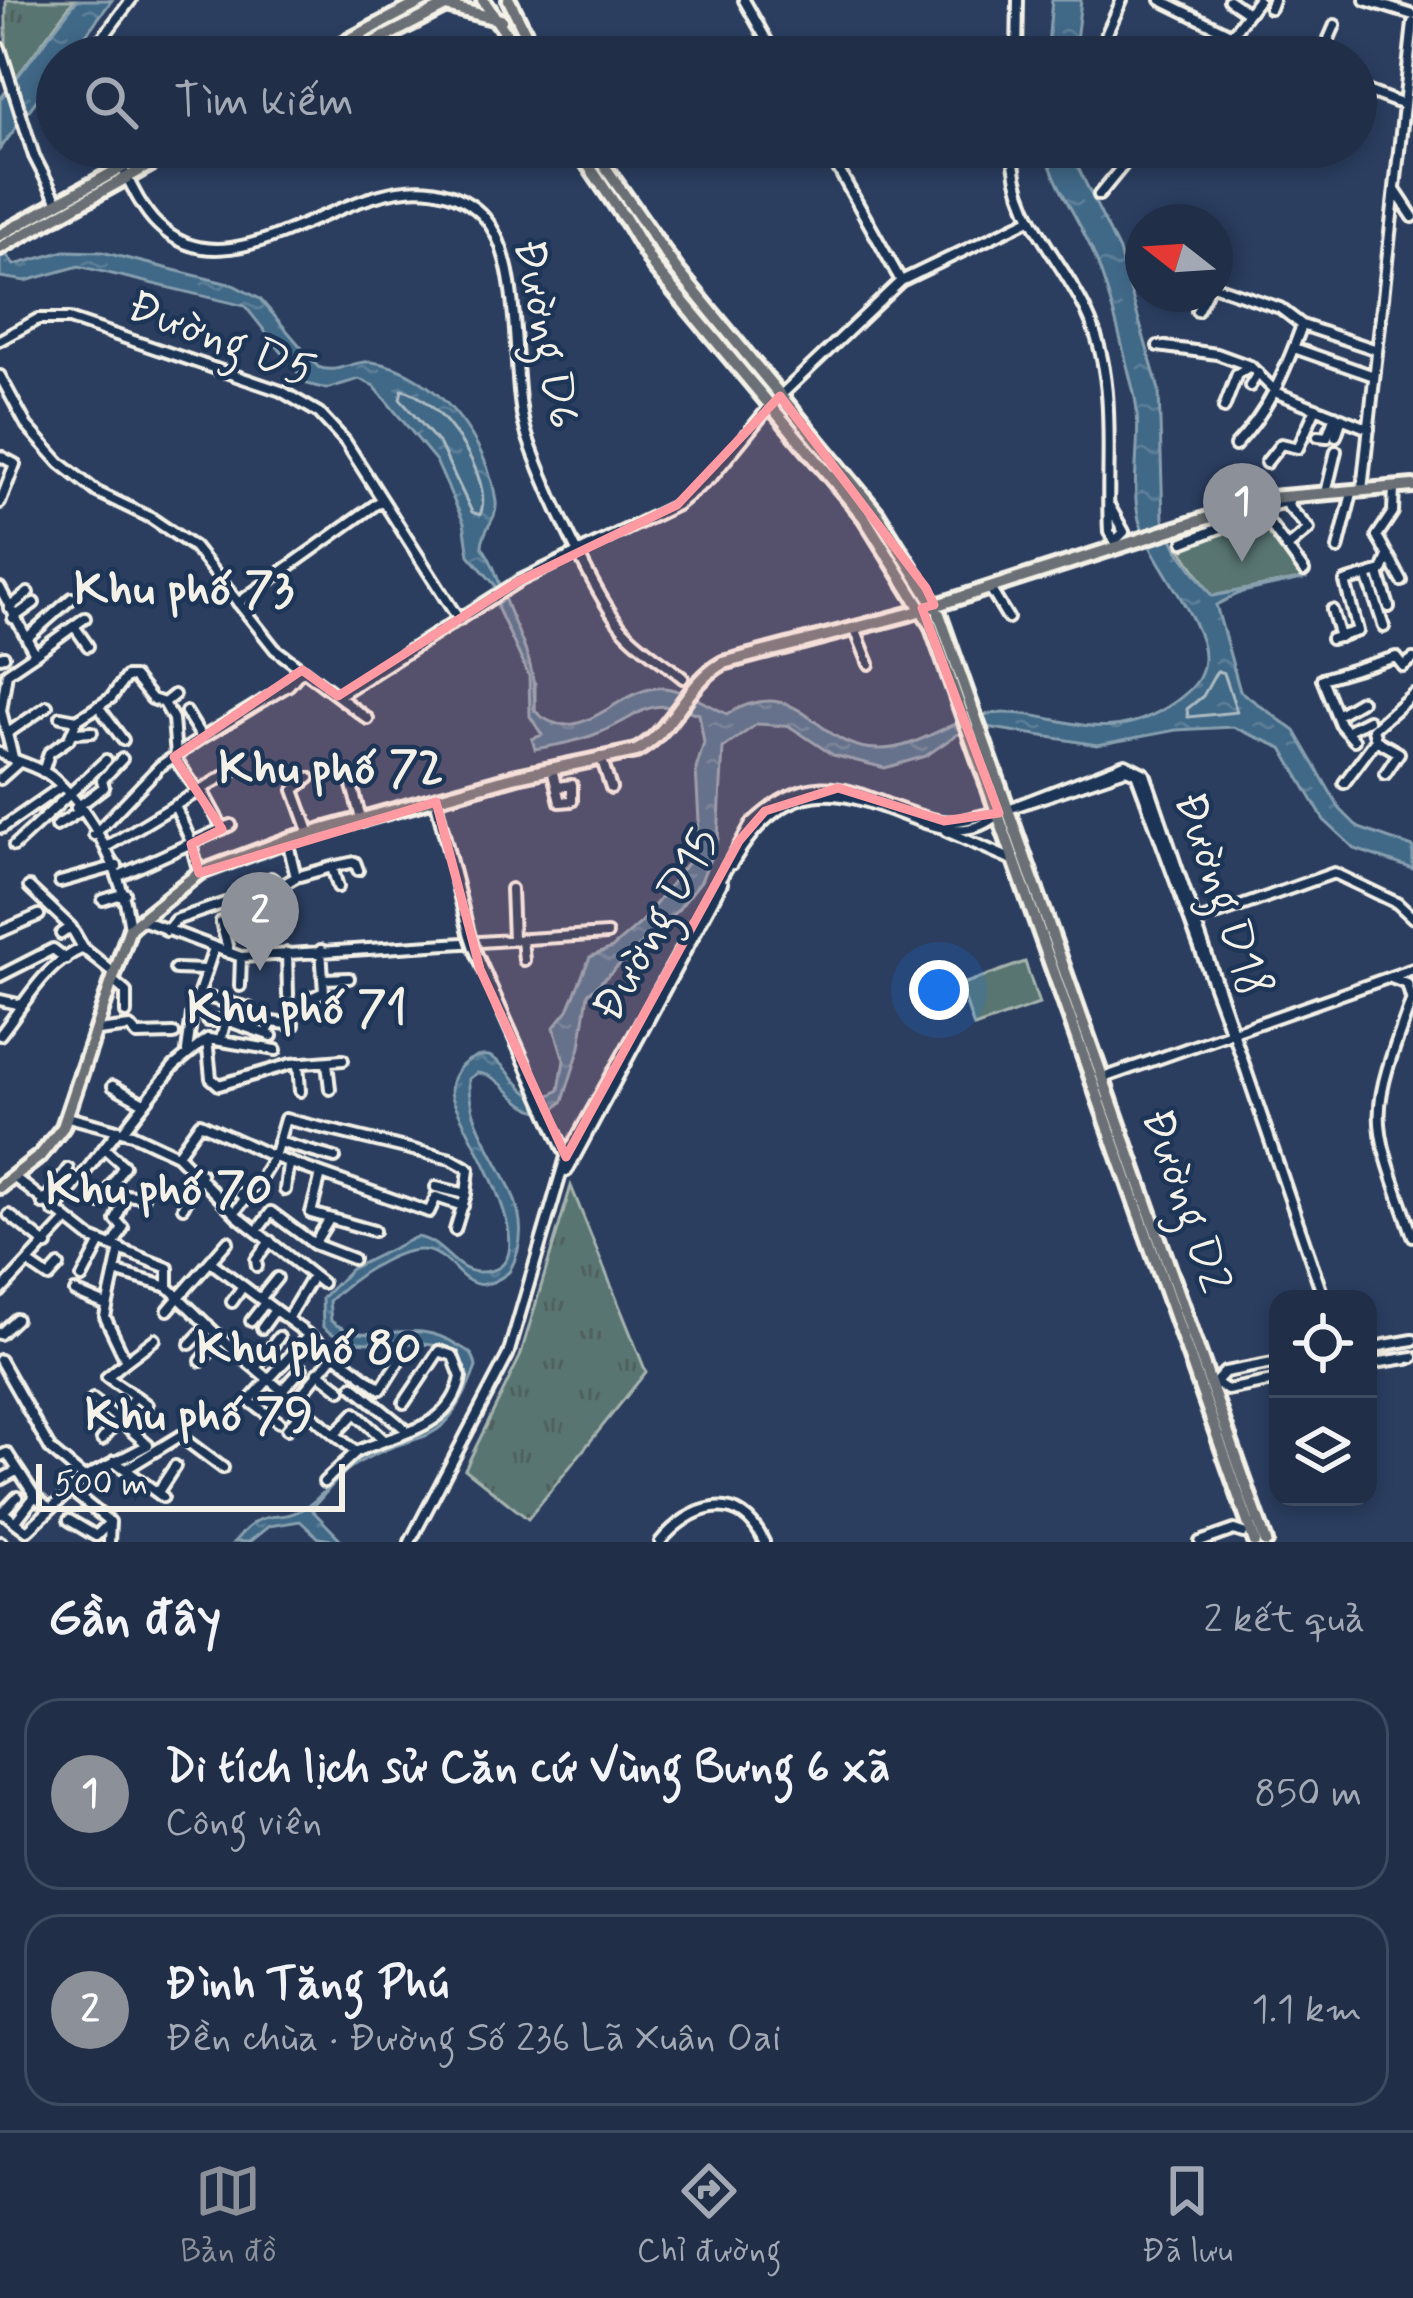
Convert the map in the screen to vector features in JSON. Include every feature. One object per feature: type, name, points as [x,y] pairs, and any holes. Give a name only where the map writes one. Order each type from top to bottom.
[{"type":"main road","points":[[358,36],[425,0]]},
{"type":"main road","points":[[483,0],[510,36]]},
{"type":"main road","points":[[509,0],[525,36]]},
{"type":"main road","points":[[515,17],[519,0]]},
{"type":"main road","points":[[384,36],[449,4],[501,20]]},
{"type":"main road","points":[[9,237],[111,187],[129,168]]},
{"type":"main road","points":[[0,249],[9,237],[58,203],[131,168]]},
{"type":"main road","name":"Đường D2","points":[[588,168],[616,192]]},
{"type":"main road","name":"Đường D2","points":[[604,168],[659,269],[682,287],[760,383],[770,406],[876,533],[931,611]]},
{"type":"main road","name":"Đường D2","points":[[627,211],[675,268],[682,287]]},
{"type":"main road","name":"Đường D2","points":[[696,305],[724,349],[780,396],[901,546],[931,611],[1011,808],[1036,918],[1191,1359],[1211,1386],[1210,1408],[1256,1536]]},
{"type":"main road","points":[[770,406],[780,396]]},
{"type":"main road","points":[[0,1187],[50,1145],[68,1117],[130,928],[199,873],[287,840],[644,747],[698,682],[723,663],[931,611],[1257,502],[1307,491],[1413,486]]},
{"type":"main road","name":"Đường D2","points":[[1022,866],[1061,955],[1104,1078],[1211,1386],[1256,1536]]},
{"type":"street","points":[[104,36],[131,0]]},
{"type":"street","points":[[744,0],[764,36]]},
{"type":"street","points":[[1106,36],[1122,0]]},
{"type":"street","points":[[1161,0],[1228,36],[1253,6],[1228,0]]},
{"type":"street","points":[[1184,542],[1284,502],[1352,493],[1366,486],[1413,19],[1365,0]]},
{"type":"street","points":[[1018,36],[1020,3]]},
{"type":"street","points":[[1331,36],[1336,25]]},
{"type":"street","points":[[0,48],[36,154]]},
{"type":"street","points":[[1377,94],[1407,104]]},
{"type":"street","points":[[42,168],[58,203]]},
{"type":"street","name":"Đường D6","points":[[124,168],[161,228],[219,250],[394,193],[445,193],[478,210],[506,266],[525,429],[625,632],[683,678]]},
{"type":"street","points":[[838,168],[901,280]]},
{"type":"street","points":[[1017,168],[1028,220],[1087,313],[1101,354],[1110,507]]},
{"type":"street","points":[[1100,195],[1121,168]]},
{"type":"street","points":[[1394,189],[1413,217]]},
{"type":"street","points":[[780,396],[901,280],[1028,220]]},
{"type":"street","points":[[1233,292],[1280,308],[1302,326],[1377,350]]},
{"type":"street","name":"Đường D5","points":[[0,340],[38,320],[69,319],[288,394],[339,434],[459,620]]},
{"type":"street","points":[[1235,446],[1258,426],[1277,393],[1302,326]]},
{"type":"street","points":[[1158,346],[1217,354],[1254,369],[1277,393],[1369,429]]},
{"type":"street","points":[[1294,348],[1374,376]]},
{"type":"street","points":[[1250,386],[1254,369]]},
{"type":"street","points":[[1224,408],[1237,374],[1254,369]]},
{"type":"street","points":[[0,376],[27,425],[60,464],[97,492],[183,538],[212,567],[264,638],[368,719]]},
{"type":"street","points":[[338,696],[519,581],[689,497],[712,477],[770,406]]},
{"type":"street","points":[[1266,463],[1282,443],[1298,448],[1316,408]]},
{"type":"street","points":[[1336,436],[1338,416]]},
{"type":"street","points":[[1318,436],[1327,437],[1338,416]]},
{"type":"street","points":[[1327,490],[1336,451]]},
{"type":"street","points":[[0,456],[15,464],[0,502]]},
{"type":"street","points":[[1394,485],[1393,512],[1377,536],[1402,580]]},
{"type":"street","points":[[1338,549],[1352,493]]},
{"type":"street","points":[[238,603],[382,500]]},
{"type":"street","points":[[1284,502],[1309,529],[1290,545]]},
{"type":"street","points":[[1260,511],[1304,571]]},
{"type":"street","points":[[1388,556],[1379,574],[1389,607]]},
{"type":"street","points":[[1332,610],[1335,638],[1358,631],[1345,582],[1379,574]]},
{"type":"street","points":[[1367,578],[1384,627]]},
{"type":"street","points":[[0,589],[35,654]]},
{"type":"street","points":[[991,590],[1008,618]]},
{"type":"street","points":[[11,613],[28,592]]},
{"type":"street","points":[[27,638],[72,598]]},
{"type":"street","points":[[11,613],[34,603]]},
{"type":"street","points":[[16,762],[1,711],[4,680],[10,669],[85,619]]},
{"type":"street","points":[[74,626],[88,646]]},
{"type":"street","points":[[854,627],[869,664]]},
{"type":"street","points":[[1354,740],[1322,679],[1395,658],[1403,666],[1413,659]]},
{"type":"street","points":[[94,836],[144,780],[289,685],[302,670]]},
{"type":"street","points":[[60,882],[119,870],[227,827],[175,756],[173,719],[164,703],[152,699],[130,676],[77,721],[75,733]]},
{"type":"street","points":[[1385,774],[1399,753],[1376,740],[1373,729],[1413,694]]},
{"type":"street","points":[[164,703],[174,695]]},
{"type":"street","points":[[1337,715],[1361,700]]},
{"type":"street","points":[[8,733],[47,706]]},
{"type":"street","points":[[98,706],[120,736],[130,725]]},
{"type":"street","points":[[186,712],[202,738]]},
{"type":"street","points":[[62,717],[77,721]]},
{"type":"street","points":[[1346,731],[1368,720]]},
{"type":"street","points":[[43,772],[49,753],[75,733],[92,732]]},
{"type":"street","points":[[1344,783],[1376,740]]},
{"type":"street","points":[[0,753],[43,772],[62,788],[106,847],[119,870],[130,928]]},
{"type":"street","points":[[601,757],[611,788]]},
{"type":"street","points":[[56,826],[104,787],[102,780],[122,758]]},
{"type":"street","points":[[14,846],[106,760]]},
{"type":"street","points":[[0,779],[16,762]]},
{"type":"street","name":"Đường D18","points":[[1011,808],[1125,764],[1141,769],[1321,1290]]},
{"type":"street","points":[[106,847],[237,768]]},
{"type":"street","points":[[552,769],[557,787]]},
{"type":"street","name":"Đường D18","points":[[1011,808],[1126,770],[1136,773],[1224,1028],[1231,1033]]},
{"type":"street","points":[[309,778],[294,790],[310,835]]},
{"type":"street","points":[[351,782],[362,823]]},
{"type":"street","points":[[2,828],[62,788]]},
{"type":"street","name":"Đường D15","points":[[413,1542],[508,1365],[568,1160],[758,825],[805,799],[865,795],[1022,866]]},
{"type":"street","points":[[436,802],[474,948],[496,1007],[537,1084],[568,1160]]},
{"type":"street","points":[[176,808],[199,873]]},
{"type":"street","points":[[940,828],[961,829],[1011,808]]},
{"type":"street","name":"Đường D15","points":[[926,820],[960,822],[1011,808]]},
{"type":"street","points":[[287,840],[296,877]]},
{"type":"street","points":[[271,878],[282,886],[296,877],[355,862],[358,870]]},
{"type":"street","points":[[332,867],[338,887]]},
{"type":"street","points":[[1196,922],[1334,873],[1397,903],[1413,918]]},
{"type":"street","points":[[29,887],[71,927],[83,948],[126,992],[126,1013]]},
{"type":"street","points":[[511,889],[524,960]]},
{"type":"street","points":[[103,900],[125,893]]},
{"type":"street","points":[[166,931],[175,920],[225,902]]},
{"type":"street","points":[[0,932],[39,914]]},
{"type":"street","points":[[142,920],[242,956],[607,934]]},
{"type":"street","points":[[220,922],[230,953]]},
{"type":"street","points":[[61,934],[71,927]]},
{"type":"street","points":[[0,1035],[18,1004],[83,948]]},
{"type":"street","points":[[188,1052],[214,948]]},
{"type":"street","points":[[0,976],[53,949],[66,958]]},
{"type":"street","points":[[313,997],[325,992],[321,950]]},
{"type":"street","points":[[287,953],[288,995]]},
{"type":"street","points":[[240,986],[242,956]]},
{"type":"street","points":[[175,969],[206,970]]},
{"type":"street","points":[[1089,1072],[1104,1078],[1413,969]]},
{"type":"street","points":[[324,979],[349,978]]},
{"type":"street","points":[[1389,978],[1407,984],[1412,998],[1384,1070],[1376,1125],[1413,1235]]},
{"type":"street","points":[[210,998],[249,1008]]},
{"type":"street","points":[[0,1000],[18,1004]]},
{"type":"street","points":[[208,1021],[271,1029],[294,1025]]},
{"type":"street","points":[[220,1040],[226,1021]]},
{"type":"street","points":[[98,1031],[130,1028],[137,1035],[175,1034]]},
{"type":"street","points":[[207,1040],[211,1078],[218,1084],[298,1063],[343,1060]]},
{"type":"street","points":[[54,1212],[188,1052],[207,1040],[276,1050]]},
{"type":"street","points":[[298,1063],[300,1091]]},
{"type":"street","points":[[327,1063],[331,1090]]},
{"type":"street","points":[[113,1086],[142,1102]]},
{"type":"street","points":[[68,1117],[120,1130],[177,1155],[201,1174],[234,1213],[322,1283]]},
{"type":"street","points":[[256,1186],[274,1157],[285,1119],[464,1164],[469,1169],[466,1194],[455,1229]]},
{"type":"street","points":[[177,1155],[200,1123],[320,1178],[429,1212],[436,1197],[463,1206]]},
{"type":"street","points":[[409,1148],[422,1138]]},
{"type":"street","points":[[278,1142],[335,1157]]},
{"type":"street","points":[[100,1203],[124,1166],[104,1148]]},
{"type":"street","points":[[285,1190],[288,1165]]},
{"type":"street","points":[[44,1204],[68,1169]]},
{"type":"street","points":[[183,1207],[201,1174]]},
{"type":"street","points":[[15,1178],[66,1221],[168,1268],[168,1287]]},
{"type":"street","points":[[320,1178],[311,1213],[374,1231]]},
{"type":"street","points":[[436,1187],[466,1194]]},
{"type":"street","points":[[234,1213],[246,1198],[240,1194]]},
{"type":"street","points":[[126,1361],[105,1317],[106,1305],[123,1228],[116,1220],[120,1203],[126,1195],[143,1197]]},
{"type":"street","points":[[256,1231],[271,1212],[314,1244],[353,1259]]},
{"type":"street","points":[[9,1215],[47,1245]]},
{"type":"street","points":[[0,1292],[66,1221]]},
{"type":"street","points":[[314,1244],[326,1223]]},
{"type":"street","points":[[82,1278],[101,1241]]},
{"type":"street","points":[[168,1310],[228,1241]]},
{"type":"street","points":[[257,1266],[256,1259],[270,1241]]},
{"type":"street","points":[[212,1263],[381,1389],[400,1359]]},
{"type":"street","points":[[30,1264],[49,1277],[59,1266]]},
{"type":"street","points":[[121,1273],[168,1287],[221,1339],[356,1452]]},
{"type":"street","points":[[251,1321],[277,1278]]},
{"type":"street","points":[[287,1319],[309,1282]]},
{"type":"street","points":[[232,1301],[243,1286]]},
{"type":"street","points":[[75,1292],[106,1305]]},
{"type":"street","points":[[262,1328],[275,1310]]},
{"type":"street","points":[[0,1334],[16,1318]]},
{"type":"street","points":[[110,1327],[126,1322]]},
{"type":"street","points":[[190,1344],[208,1325]]},
{"type":"street","points":[[309,1335],[249,1401],[283,1426],[334,1355]]},
{"type":"street","points":[[255,1368],[280,1337]]},
{"type":"street","points":[[147,1405],[107,1377],[155,1339]]},
{"type":"street","points":[[201,1361],[221,1339]]},
{"type":"street","points":[[1377,1346],[1413,1340]]},
{"type":"street","points":[[324,1482],[356,1452],[406,1430],[428,1427],[446,1412],[461,1372],[444,1349],[404,1403]]},
{"type":"street","points":[[1377,1363],[1413,1357]]},
{"type":"street","points":[[0,1360],[51,1450],[84,1478]]},
{"type":"street","points":[[1211,1386],[1225,1372],[1269,1365]]},
{"type":"street","points":[[282,1391],[302,1369]]},
{"type":"street","points":[[318,1372],[341,1390]]},
{"type":"street","points":[[1211,1386],[1227,1390],[1269,1382]]},
{"type":"street","points":[[353,1385],[406,1430]]},
{"type":"street","points":[[102,1440],[134,1396]]},
{"type":"street","points":[[17,1497],[2,1513],[27,1531],[84,1478],[148,1445],[92,1399]]},
{"type":"street","points":[[336,1433],[355,1413],[383,1439]]},
{"type":"street","points":[[126,1469],[180,1436],[223,1468]]},
{"type":"street","points":[[0,1456],[7,1453],[35,1496],[50,1509]]},
{"type":"street","points":[[114,1461],[161,1494],[175,1466]]},
{"type":"street","points":[[0,1480],[18,1470]]},
{"type":"street","points":[[69,1520],[96,1536],[111,1532],[70,1490]]},
{"type":"street","points":[[15,1522],[35,1496]]},
{"type":"street","points":[[664,1542],[688,1513],[715,1506],[746,1516],[761,1542]]},
{"type":"street","points":[[1199,1542],[1256,1536]]},
{"type":"street","points":[[1235,1542],[1256,1536]]},
{"type":"highlighted area","points":[[780,396],[926,588],[934,605],[922,608],[999,813],[944,821],[838,788],[765,811],[739,841],[566,1157],[480,969],[436,802],[199,873],[191,844],[222,829],[174,757],[302,670],[338,696],[519,581],[677,505]]},
{"type":"green space","points":[[6,0],[74,0],[47,36],[36,36],[36,51],[16,78],[6,54]]},
{"type":"green space","points":[[1260,517],[1305,578],[1212,596],[1180,547]]},
{"type":"green space","points":[[1025,962],[1039,1004],[974,1027],[960,985]]},
{"type":"green space","points":[[571,1186],[646,1372],[528,1519],[465,1469],[520,1357]]},
{"type":"water","points":[[77,0],[112,0],[85,36],[49,36]]},
{"type":"water","points":[[1052,0],[1081,0],[1077,36],[1049,36]]},
{"type":"water","points":[[36,53],[36,101],[0,149],[0,99]]},
{"type":"water","points":[[1052,168],[1078,168],[1119,251],[1125,272],[1125,312],[1137,312],[1159,390],[1163,519],[1177,549],[1212,596],[1307,578],[1242,592],[1216,605],[1240,691],[1295,731],[1340,809],[1359,828],[1413,847],[1413,869],[1355,849],[1324,820],[1282,748],[1233,727],[1176,730],[1097,745],[981,726],[956,735],[926,756],[885,768],[833,755],[789,726],[757,724],[723,748],[718,839],[701,881],[678,910],[588,994],[580,1047],[563,1101],[551,1113],[538,1111],[488,1075],[477,1073],[469,1079],[479,1128],[514,1197],[520,1221],[519,1246],[509,1272],[494,1281],[472,1283],[439,1255],[417,1250],[375,1266],[329,1301],[331,1321],[346,1330],[423,1332],[469,1352],[476,1367],[452,1415],[429,1434],[351,1467],[311,1509],[343,1542],[319,1538],[300,1521],[269,1526],[249,1542],[234,1542],[263,1518],[306,1507],[360,1454],[436,1421],[457,1396],[465,1374],[457,1357],[425,1344],[340,1338],[323,1327],[322,1298],[351,1269],[416,1237],[469,1270],[501,1266],[509,1249],[507,1224],[452,1097],[453,1080],[467,1062],[489,1056],[528,1093],[537,1097],[559,1090],[564,1060],[554,1027],[568,1010],[590,957],[612,948],[642,922],[691,858],[699,821],[696,769],[704,743],[699,714],[667,706],[646,709],[593,735],[535,749],[532,739],[542,735],[530,716],[529,676],[498,609],[495,585],[469,555],[464,523],[436,461],[374,386],[359,379],[326,389],[307,384],[245,306],[79,266],[26,281],[0,277],[0,247],[14,265],[65,251],[102,252],[233,285],[260,299],[318,367],[372,362],[395,368],[438,394],[471,434],[491,479],[496,508],[482,546],[528,658],[535,711],[550,722],[580,722],[640,692],[665,688],[727,714],[753,703],[774,701],[792,706],[839,738],[881,749],[920,740],[983,715],[1008,713],[1075,724],[1122,725],[1175,702],[1201,673],[1204,659],[1196,627],[1139,520],[1134,393],[1108,294]]},
{"type":"waterway","points":[[535,683],[535,711]]},
{"type":"place","name":"Di tích lịch sử Căn cứ Vùng Bưng 6 xã","points":[[1242,562]]},
{"type":"place","name":"Đình Tăng Phú","points":[[260,971]]},
{"type":"district","name":"Khu phố 73","points":[[184,590]]},
{"type":"district","name":"Khu phố 72","points":[[331,769]]},
{"type":"district","name":"Khu phố 71","points":[[297,1009]]},
{"type":"district","name":"Khu phố 70","points":[[159,1190]]},
{"type":"district","name":"Khu phố 80","points":[[309,1349]]},
{"type":"district","name":"Khu phố 79","points":[[199,1416]]}]
